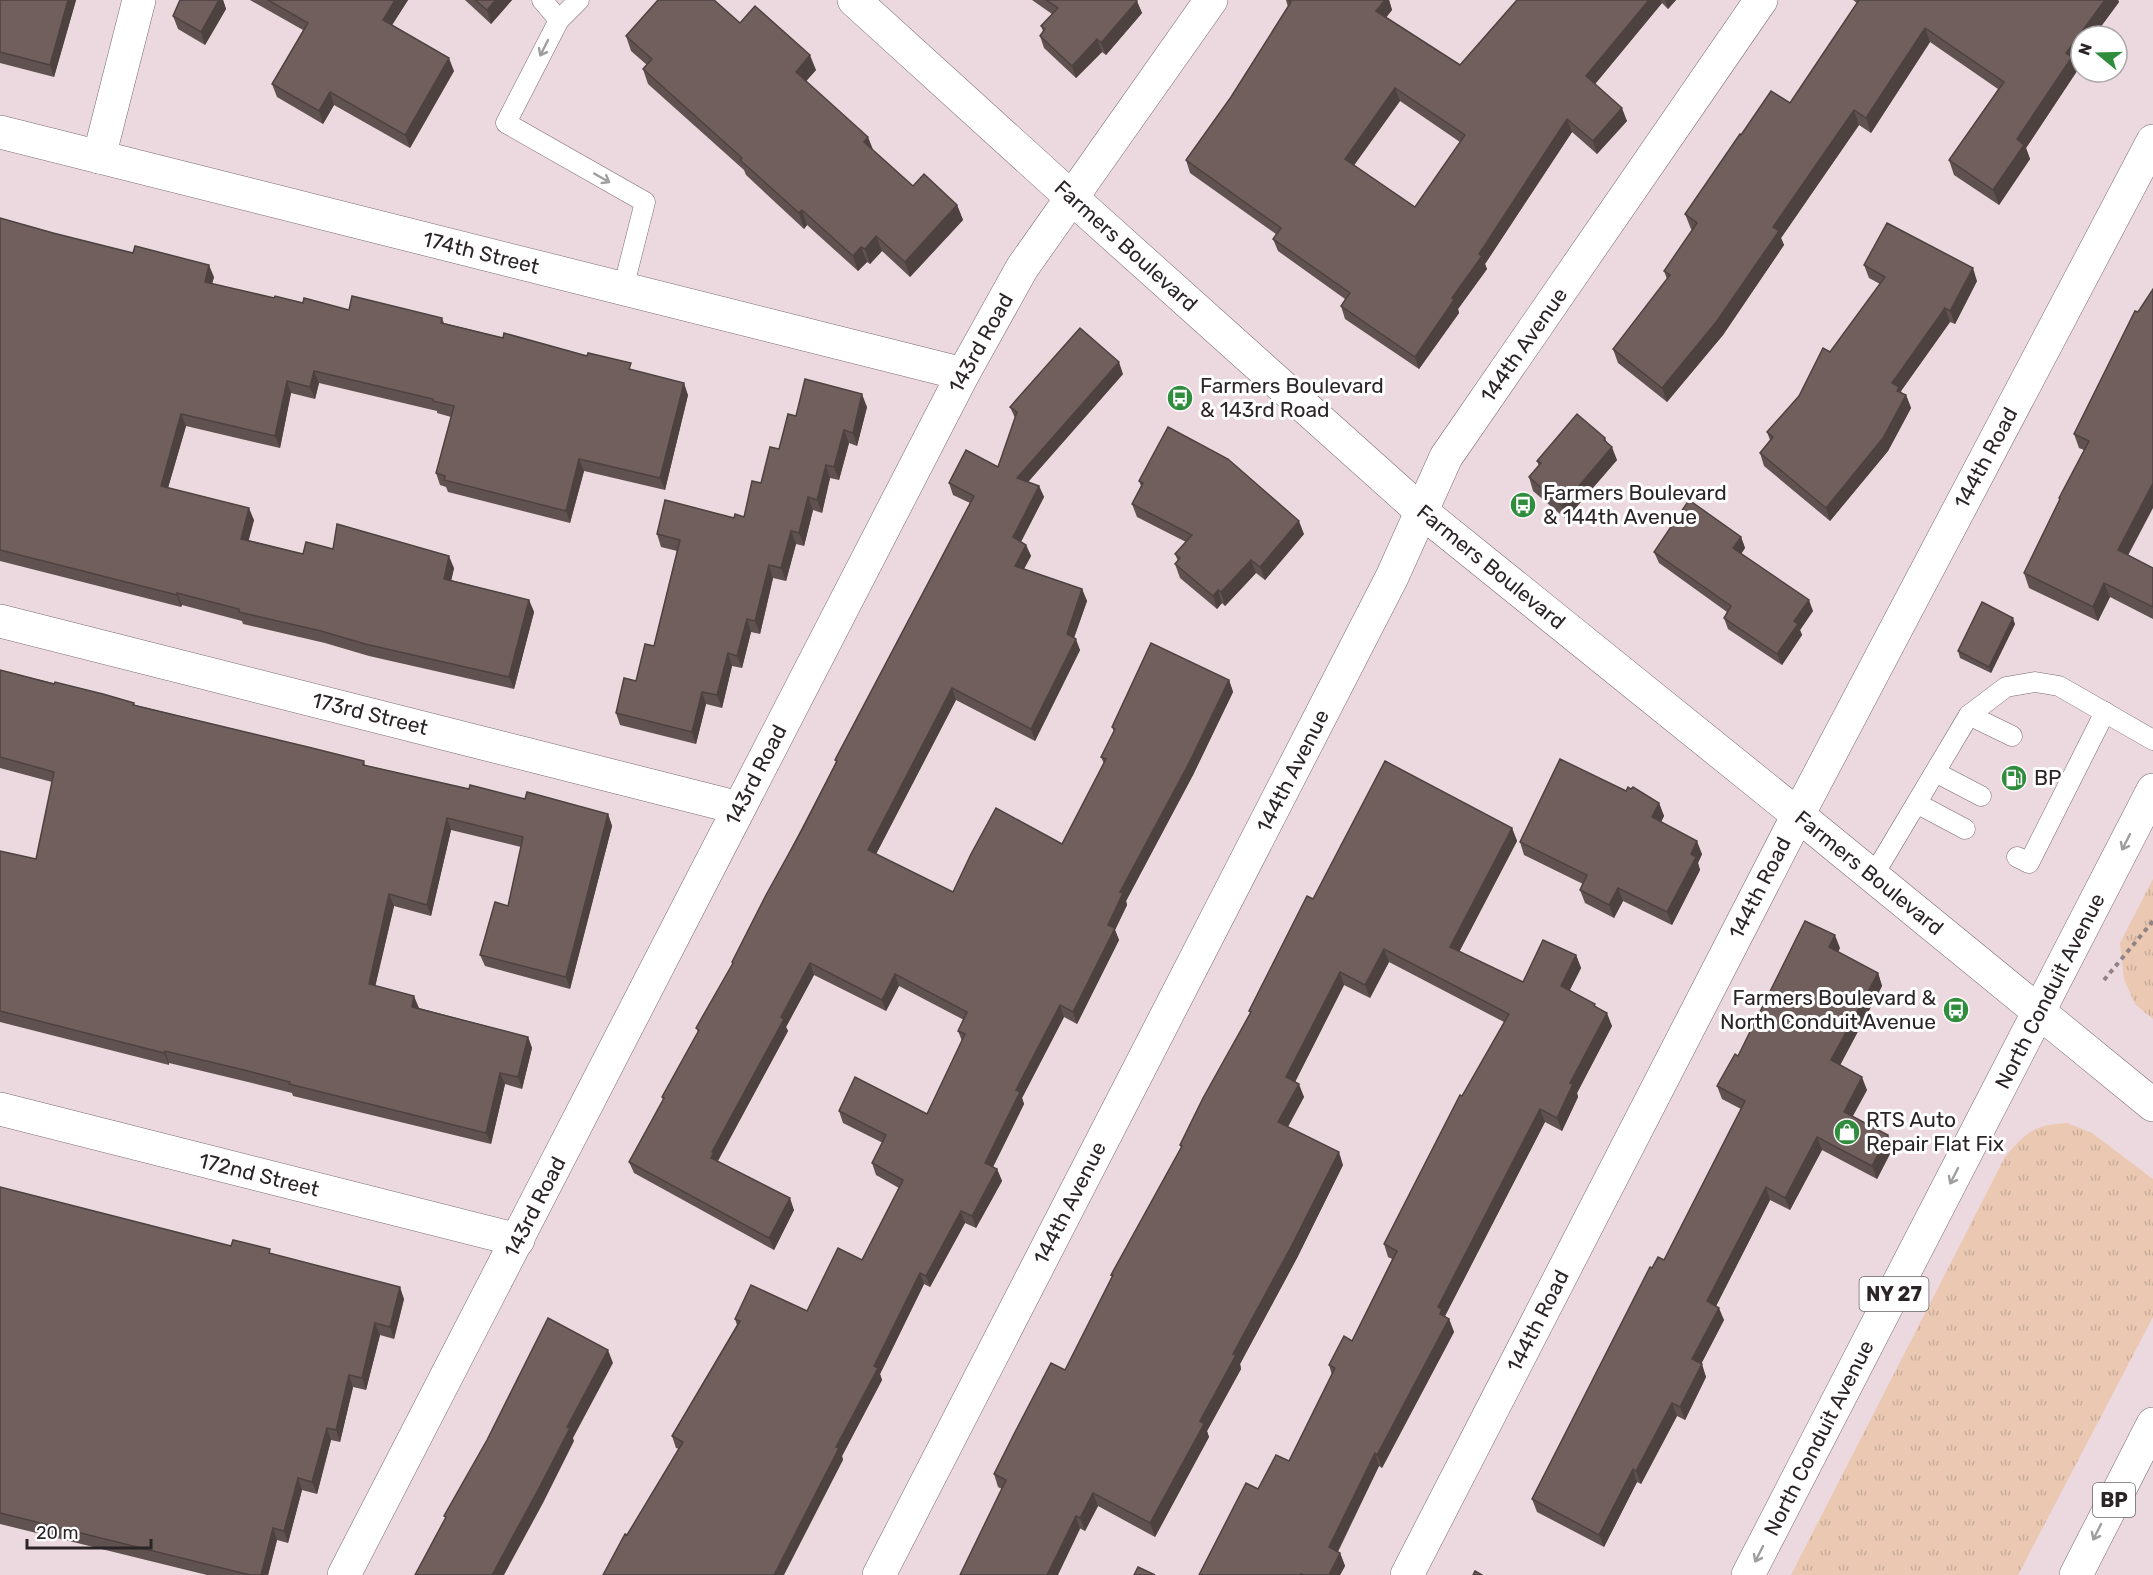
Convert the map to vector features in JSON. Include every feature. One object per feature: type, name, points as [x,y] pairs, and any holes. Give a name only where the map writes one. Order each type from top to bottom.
[{"type":"main road","points":[[99,157],[139,0]]},
{"type":"main road","name":"Farmers Boulevard","points":[[854,0],[1421,511],[2153,1105]]},
{"type":"main road","name":"143rd Road","points":[[344,1575],[963,374],[1022,268],[1211,0]]},
{"type":"main road","name":"144th Avenue","points":[[879,1575],[1392,577],[1446,457],[1761,0]]},
{"type":"main road","name":"174th Street","points":[[0,132],[963,374]]},
{"type":"main road","name":"144th Road","points":[[1407,1575],[1798,815],[2153,141]]},
{"type":"main road","name":"173rd Street","points":[[0,621],[739,807]]},
{"type":"main road","name":"North Conduit Avenue","points":[[1748,1575],[2153,790]]},
{"type":"main road","name":"172nd Street","points":[[0,1109],[518,1240]]},
{"type":"main road","name":"BP","points":[[2076,1575],[2153,1424]]},
{"type":"lane","points":[[542,0],[559,20]]},
{"type":"lane","points":[[579,0],[559,20],[506,123],[645,202],[623,289]]},
{"type":"lane","points":[[1873,876],[1970,715],[2006,687],[2036,682],[2059,686],[2153,740]]},
{"type":"lane","points":[[2017,857],[2029,863],[2040,826],[2072,765],[2105,712]]},
{"type":"lane","points":[[1970,715],[2012,736]]},
{"type":"lane","points":[[1936,773],[1981,796]]},
{"type":"lane","points":[[1918,804],[1965,829]]},
{"type":"path","points":[[2104,980],[2153,921]]},
{"type":"green space","points":[[2153,879],[2153,1019],[2135,1004],[2124,979],[2120,943]]},
{"type":"green space","points":[[2067,1123],[2092,1133],[2153,1179],[2153,1317],[2018,1575],[1791,1575],[2005,1157],[2019,1141],[2032,1131]]},
{"type":"building","points":[[0,0],[68,0],[50,65],[0,52]]},
{"type":"building","points":[[180,0],[219,0],[201,32],[173,16]]},
{"type":"building","points":[[268,0],[395,0],[383,20],[449,58],[405,135],[330,92],[319,111],[272,84],[308,23]]},
{"type":"building","points":[[475,0],[496,0],[487,10]]},
{"type":"building","points":[[658,0],[714,0],[740,23],[755,6],[810,55],[796,72],[868,137],[864,142],[913,186],[924,174],[957,205],[905,262],[876,236],[865,249],[861,247],[853,256],[802,210],[799,213],[643,69],[652,59],[626,36]]},
{"type":"building","points":[[1046,0],[1137,1],[1101,43],[1097,39],[1072,66],[1040,36],[1045,29],[1041,26],[1058,8]]},
{"type":"building","points":[[1288,0],[1385,0],[1376,11],[1460,65],[1517,0],[1649,0],[1586,76],[1622,108],[1593,141],[1567,119],[1479,254],[1482,256],[1452,298],[1454,300],[1415,357],[1341,306],[1350,293],[1273,239],[1281,228],[1186,160],[1231,97],[1291,2]],"holes":[[[1395,88],[1465,135],[1415,207],[1345,159]]]},
{"type":"building","points":[[1859,0],[2105,0],[2087,24],[2069,24],[2069,49],[2066,53],[2069,55],[2069,61],[2017,139],[2024,145],[1993,190],[1949,160],[2004,82],[1925,28],[1866,118],[1854,110],[1773,227],[1779,231],[1717,321],[1662,388],[1613,349],[1670,275],[1664,271],[1697,223],[1685,214],[1740,134],[1771,91],[1790,103]]},
{"type":"building","points":[[0,218],[133,253],[135,246],[209,265],[205,282],[303,303],[304,298],[349,310],[352,296],[442,318],[441,323],[503,338],[504,333],[587,356],[588,353],[631,363],[629,369],[684,383],[660,478],[579,459],[566,511],[444,480],[445,476],[436,473],[454,406],[314,371],[310,387],[287,381],[275,436],[181,414],[161,486],[249,508],[241,539],[303,554],[306,542],[333,549],[337,524],[449,556],[444,579],[529,600],[509,677],[365,644],[239,612],[239,609],[177,593],[177,595],[0,550]]},
{"type":"building","points":[[1887,223],[1973,268],[1950,311],[1945,308],[1892,383],[1899,387],[1897,391],[1906,395],[1883,438],[1826,508],[1760,453],[1773,437],[1767,432],[1799,396],[1823,348],[1830,352],[1885,277],[1864,265]]},
{"type":"building","points":[[2153,289],[2153,483],[2118,550],[2153,568],[2153,607],[2104,583],[2093,607],[2024,573],[2089,441],[2074,434],[2135,311],[2138,312]]},
{"type":"building","points":[[1080,328],[1119,362],[1017,478],[1039,486],[1013,537],[1026,545],[1015,566],[1082,589],[1067,634],[1076,639],[1031,729],[952,688],[868,850],[953,892],[996,808],[1062,844],[1106,759],[1101,757],[1115,729],[1112,727],[1151,643],[1229,680],[1189,763],[1120,892],[1123,893],[1108,925],[1115,928],[1073,1012],[1060,1005],[1016,1090],[1020,1092],[985,1163],[997,1169],[972,1216],[961,1211],[926,1276],[920,1273],[874,1366],[878,1368],[836,1447],[839,1448],[774,1575],[603,1575],[625,1534],[627,1535],[683,1442],[672,1436],[740,1321],[735,1319],[751,1285],[807,1311],[838,1248],[862,1260],[903,1180],[872,1163],[886,1135],[839,1111],[855,1077],[927,1114],[965,1034],[958,1031],[967,1012],[895,974],[882,1000],[810,963],[781,1017],[784,1019],[712,1152],[714,1153],[711,1158],[790,1198],[769,1238],[629,1162],[699,1030],[696,1028],[733,963],[837,761],[835,760],[974,496],[949,483],[966,450],[998,467],[1017,412],[1010,407]]},
{"type":"building","points":[[805,379],[862,394],[853,433],[844,430],[834,467],[826,465],[817,500],[808,497],[799,533],[791,531],[781,568],[769,565],[755,621],[747,619],[737,656],[728,653],[717,695],[702,692],[692,732],[616,713],[624,678],[636,681],[645,644],[654,646],[680,540],[657,534],[665,500],[734,518],[735,514],[744,517],[752,481],[761,483],[770,447],[779,449],[788,414],[796,416]]},
{"type":"building","points":[[1577,414],[1612,447],[1562,506],[1529,477],[1541,463],[1537,461]]},
{"type":"building","points":[[1168,427],[1228,459],[1299,521],[1260,567],[1251,560],[1221,592],[1218,590],[1213,596],[1175,564],[1180,558],[1175,554],[1192,535],[1132,504],[1143,483],[1139,481]]},
{"type":"building","points":[[1689,500],[1741,537],[1733,548],[1809,600],[1794,621],[1798,624],[1777,654],[1724,618],[1731,606],[1654,552]]},
{"type":"building","points":[[1982,602],[2013,618],[1989,667],[1958,651]]},
{"type":"building","points":[[0,670],[364,761],[363,765],[469,789],[470,785],[525,799],[527,792],[608,814],[566,977],[480,955],[495,902],[508,906],[523,837],[447,818],[427,905],[389,894],[369,984],[414,996],[412,1007],[528,1037],[518,1077],[500,1073],[486,1133],[289,1084],[290,1082],[244,1070],[165,1051],[164,1053],[0,1011],[0,851],[36,859],[54,772],[0,757]]},
{"type":"building","points":[[1560,759],[1626,791],[1628,787],[1631,789],[1633,787],[1659,803],[1652,817],[1697,841],[1691,854],[1696,857],[1667,912],[1618,888],[1609,905],[1580,890],[1587,875],[1520,842]]},
{"type":"building","points":[[1385,761],[1512,828],[1450,947],[1523,982],[1543,940],[1576,955],[1561,986],[1607,1013],[1570,1083],[1573,1084],[1557,1118],[1540,1109],[1438,1307],[1442,1309],[1440,1314],[1449,1319],[1377,1455],[1375,1453],[1329,1547],[1340,1553],[1329,1575],[1199,1575],[1246,1483],[1258,1489],[1276,1455],[1289,1461],[1335,1368],[1329,1365],[1344,1336],[1352,1341],[1397,1251],[1384,1244],[1460,1095],[1462,1096],[1509,1014],[1384,949],[1365,985],[1340,972],[1286,1077],[1299,1084],[1278,1122],[1339,1152],[1233,1354],[1236,1355],[1200,1421],[1204,1424],[1150,1523],[1093,1493],[1080,1518],[1076,1516],[1047,1575],[960,1575],[1006,1480],[994,1474],[1051,1363],[1065,1370],[1113,1275],[1111,1275],[1182,1146],[1180,1145],[1203,1098],[1251,1012],[1249,1011],[1307,896],[1313,899]]},
{"type":"building","points":[[1805,921],[1835,935],[1829,947],[1878,973],[1831,1060],[1862,1077],[1844,1112],[1888,1135],[1872,1166],[1817,1137],[1785,1198],[1766,1187],[1707,1301],[1719,1308],[1692,1359],[1702,1364],[1680,1407],[1672,1403],[1636,1471],[1633,1469],[1599,1535],[1532,1499],[1650,1267],[1652,1268],[1658,1257],[1664,1260],[1745,1101],[1717,1086],[1735,1054],[1738,1056]]},
{"type":"building","points":[[0,1187],[231,1246],[233,1240],[270,1249],[269,1253],[400,1287],[390,1327],[375,1323],[362,1378],[349,1375],[336,1430],[327,1428],[312,1482],[298,1478],[284,1531],[273,1528],[261,1575],[250,1575],[0,1513]]},
{"type":"building","points":[[548,1318],[608,1350],[567,1427],[570,1428],[538,1490],[492,1575],[415,1575],[446,1517],[444,1516],[487,1440]]},
{"type":"building","points":[[1138,1567],[1155,1575],[1134,1575]]},
{"type":"place","name":"Farmers Boulevard & 143rd Road","points":[[1180,398]]},
{"type":"place","name":"Farmers Boulevard & 144th Avenue","points":[[1523,505]]},
{"type":"place","name":"BP","points":[[2014,778]]},
{"type":"place","name":"Farmers Boulevard & North Conduit Avenue","points":[[1956,1010]]},
{"type":"place","name":"RTS Auto Repair Flat Fix","points":[[1847,1132]]}]
